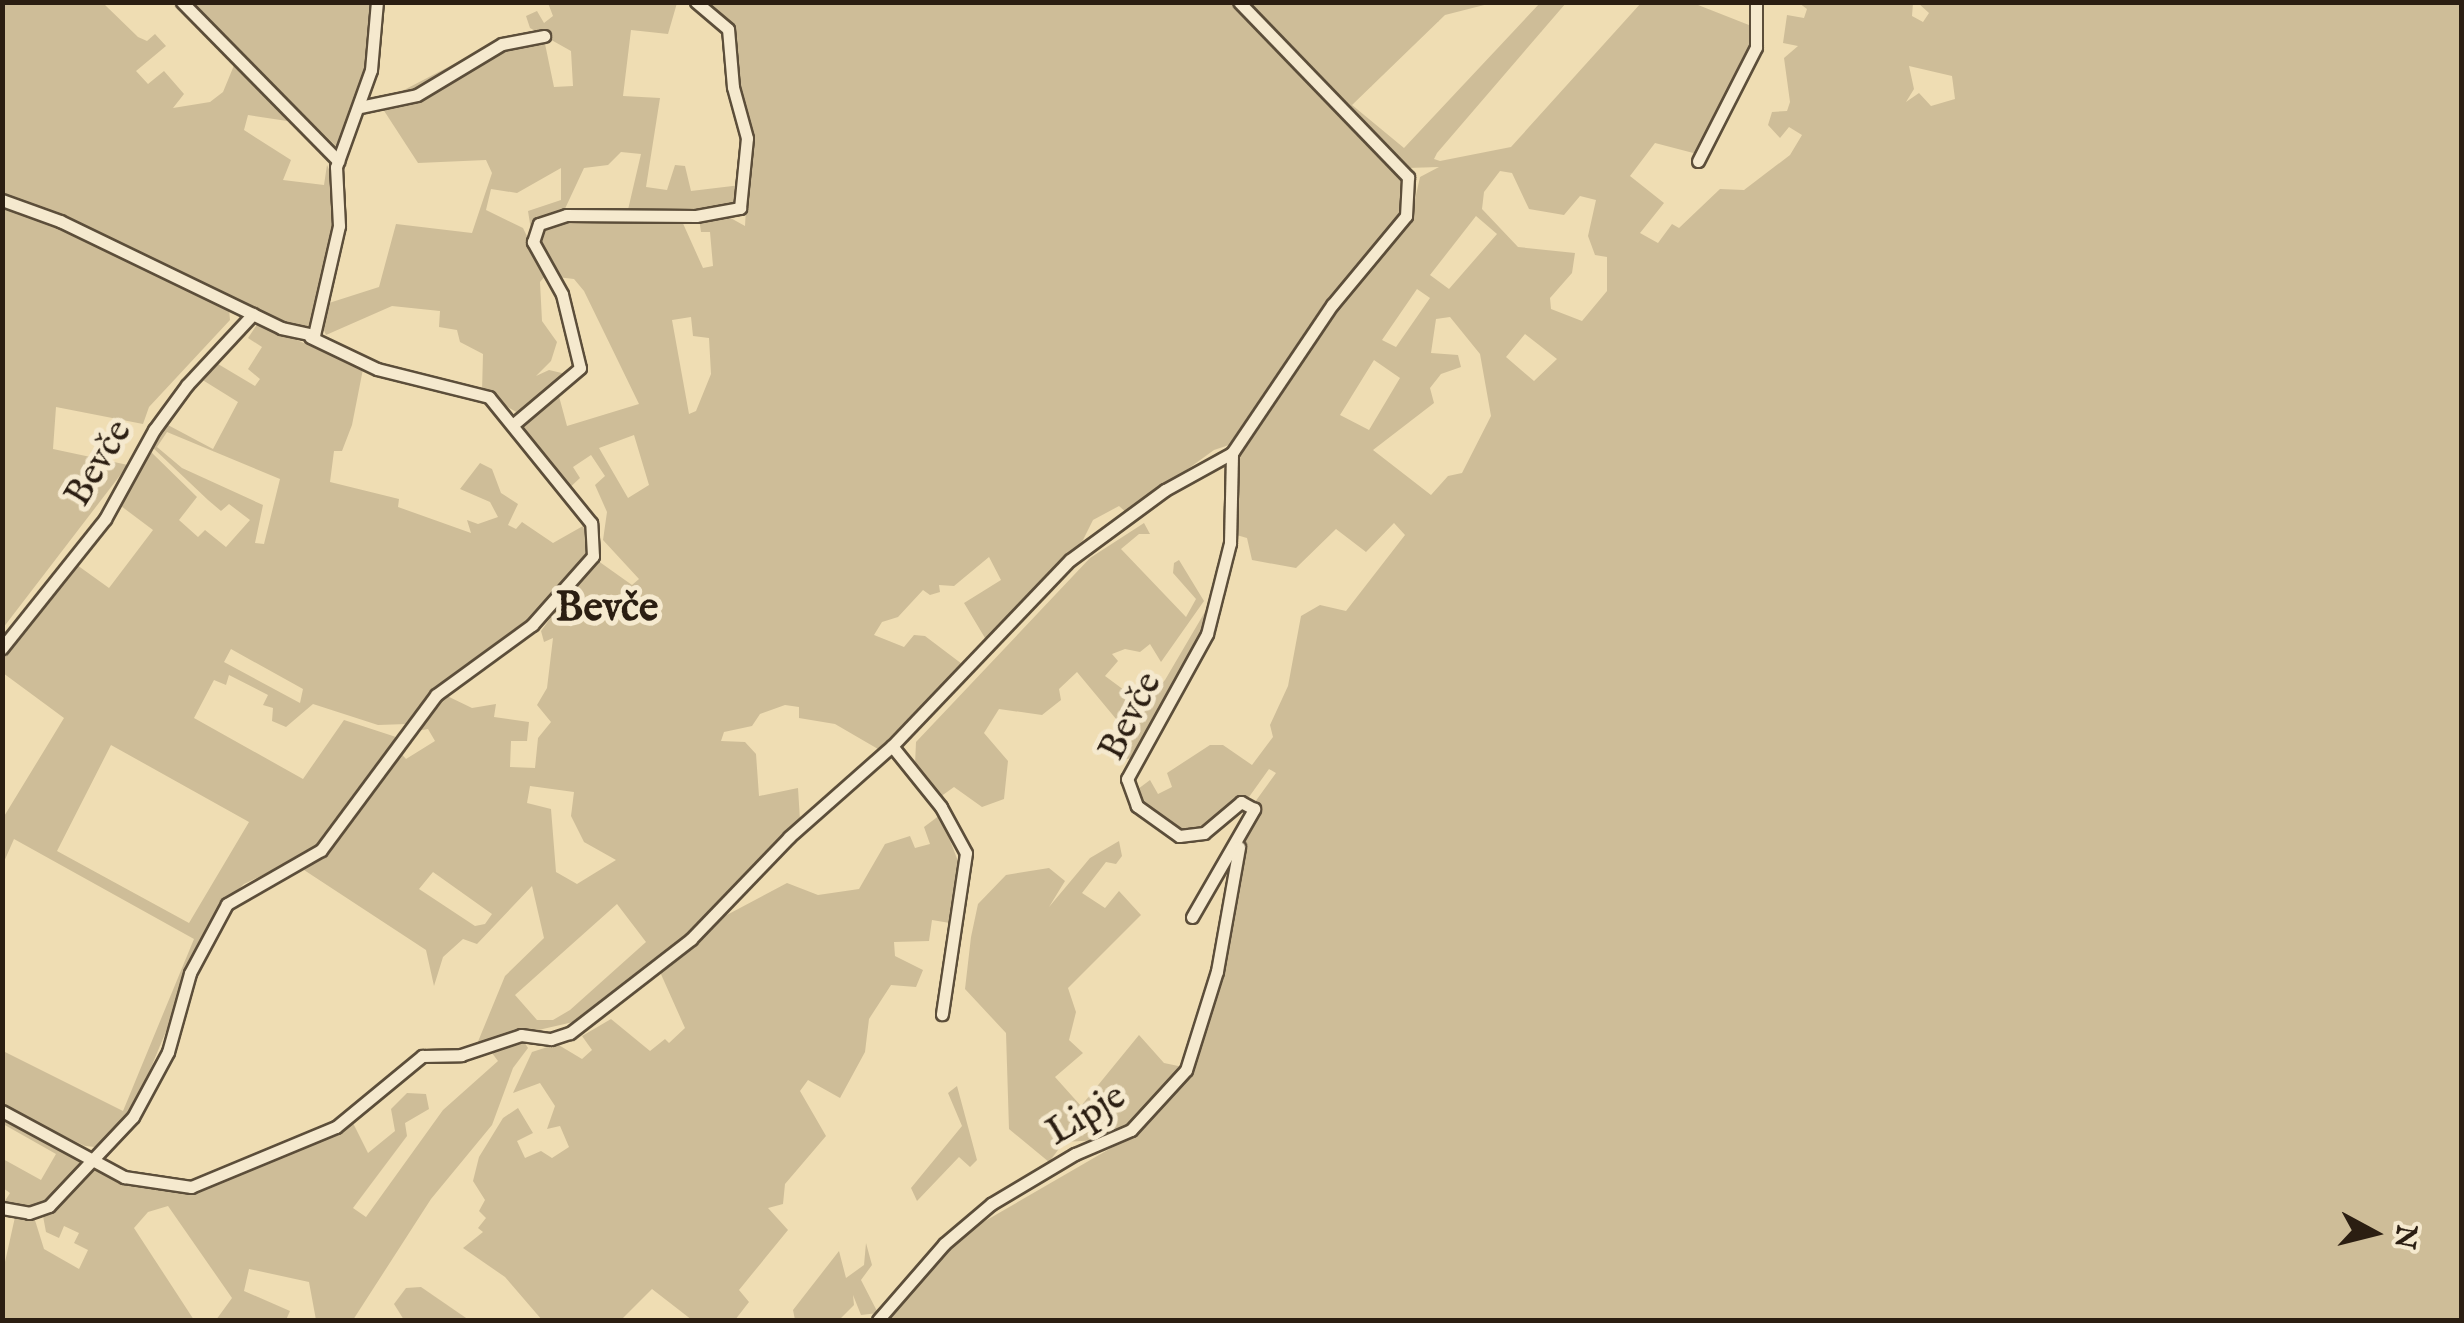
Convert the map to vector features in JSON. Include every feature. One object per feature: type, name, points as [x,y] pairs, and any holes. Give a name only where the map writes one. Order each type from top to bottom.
[{"type":"street","points":[[182,2],[338,161]]},
{"type":"street","points":[[310,337],[318,328],[338,226],[338,161],[371,70],[377,2]]},
{"type":"street","points":[[514,423],[580,368],[562,294],[533,242],[539,224],[566,215],[696,216],[740,208],[747,138],[732,88],[728,30],[696,2]]},
{"type":"street","points":[[2,1111],[148,1185],[191,1187],[336,1127],[422,1056],[461,1055],[521,1035],[551,1039],[570,1034],[692,939],[789,837],[892,746],[1070,560],[1165,490],[1232,453],[1332,306],[1406,216],[1412,195],[1394,161],[1239,2]]},
{"type":"street","points":[[1698,161],[1756,47],[1756,2]]},
{"type":"street","points":[[360,107],[417,95],[502,44],[544,36]]},
{"type":"street","points":[[2,200],[77,228],[377,370],[490,397],[591,523],[593,556],[532,625],[436,695],[321,850],[227,904],[190,972],[153,1085],[95,1158],[50,1206],[29,1213],[2,1208]]},
{"type":"street","name":"Bevče","points":[[2,648],[106,519],[165,414],[253,314]]},
{"type":"street","name":"Bevče","points":[[1232,453],[1230,544],[1206,634],[1127,779],[1136,806],[1179,836],[1194,838],[1240,802],[1249,804],[1252,820],[1242,839]]},
{"type":"street","points":[[892,746],[941,807],[966,852],[942,1014]]},
{"type":"street","points":[[1192,917],[1242,839]]},
{"type":"street","name":"Lipje","points":[[878,1320],[944,1244],[992,1204],[1075,1154],[1131,1130],[1186,1070],[1204,1023],[1228,880],[1242,839]]},
{"type":"shaded area","points":[[3,3],[103,3],[138,37],[147,41],[155,34],[166,46],[136,71],[148,84],[164,71],[184,94],[173,108],[210,102],[223,92],[235,63],[287,115],[287,121],[248,115],[244,130],[291,160],[283,180],[324,185],[327,165],[333,178],[336,218],[311,329],[282,324],[3,194]]},
{"type":"shaded area","points":[[189,3],[371,3],[368,65],[337,147]]},
{"type":"shaded area","points":[[548,3],[677,3],[668,34],[631,30],[623,96],[660,98],[646,187],[667,190],[675,165],[685,166],[691,191],[741,185],[740,197],[730,211],[627,214],[641,154],[621,152],[608,165],[584,168],[563,213],[531,230],[528,211],[561,200],[561,168],[517,193],[491,189],[486,210],[523,228],[546,275],[540,282],[542,321],[557,342],[551,361],[536,376],[549,370],[566,374],[518,413],[482,392],[483,354],[460,342],[457,330],[439,327],[440,311],[392,306],[326,335],[323,328],[329,303],[379,287],[396,224],[472,233],[492,173],[486,160],[418,163],[379,103],[502,39],[544,39],[554,87],[573,86],[571,51],[530,28],[526,16],[537,11],[544,23],[553,16]]},
{"type":"shaded area","points":[[702,3],[1231,3],[1391,165],[1405,187],[1400,219],[1232,444],[1214,450],[1127,513],[1119,506],[1093,520],[1083,540],[988,643],[964,603],[1001,580],[989,557],[954,586],[939,585],[940,592],[930,595],[923,590],[898,617],[882,622],[874,635],[904,647],[914,635],[925,636],[962,664],[878,749],[835,724],[799,718],[799,707],[785,705],[760,714],[752,726],[724,732],[721,741],[745,742],[756,754],[759,796],[798,788],[800,820],[694,935],[582,1020],[477,1044],[505,976],[544,938],[532,886],[477,944],[463,939],[443,957],[434,986],[426,950],[304,870],[323,855],[398,750],[406,759],[435,741],[428,729],[411,732],[443,694],[472,708],[496,704],[494,717],[529,722],[527,741],[511,741],[510,767],[535,768],[538,738],[551,722],[537,705],[547,688],[553,638],[544,642],[541,631],[594,558],[632,585],[639,579],[603,540],[607,512],[595,485],[605,476],[591,455],[573,467],[580,478],[567,490],[522,428],[557,389],[567,426],[639,404],[584,291],[574,279],[557,277],[537,236],[541,227],[565,219],[681,219],[703,268],[713,266],[710,232],[701,232],[699,218],[727,216],[745,226],[750,138],[734,82],[733,31]],"holes":[[[691,317],[693,336],[709,338],[711,374],[696,411],[689,414],[672,320]],[[634,435],[649,485],[628,498],[599,448]],[[530,786],[574,792],[571,816],[584,842],[616,860],[577,884],[556,872],[551,809],[527,803]],[[433,872],[492,914],[485,924],[475,926],[419,889]],[[617,904],[646,942],[570,1010],[553,1020],[537,1020],[515,995]]]},
{"type":"shaded area","points":[[1245,3],[1492,3],[1445,15],[1352,105],[1404,148],[1540,3],[1566,3],[1437,153],[1434,159],[1440,161],[1511,147],[1641,3],[1693,3],[1754,27],[1752,46],[1701,155],[1655,143],[1630,176],[1664,203],[1640,233],[1658,243],[1672,224],[1679,228],[1720,189],[1744,190],[1790,155],[1802,135],[1789,127],[1780,138],[1768,125],[1772,112],[1787,111],[1790,102],[1784,58],[1798,46],[1783,43],[1787,15],[1804,18],[1807,9],[1799,3],[1913,3],[1912,16],[1923,22],[1929,13],[1918,3],[2461,3],[2461,1320],[886,1320],[966,1232],[1137,1133],[1190,1074],[1225,954],[1241,850],[1256,822],[1255,802],[1276,773],[1269,769],[1249,797],[1201,832],[1179,834],[1151,815],[1134,792],[1150,780],[1158,794],[1172,787],[1167,773],[1210,745],[1223,745],[1252,765],[1273,737],[1270,725],[1288,686],[1301,616],[1320,605],[1346,611],[1405,535],[1394,523],[1366,552],[1336,529],[1296,568],[1252,560],[1247,538],[1233,534],[1240,447],[1331,312],[1412,213],[1420,177],[1439,167],[1407,168]],"holes":[[[1909,66],[1952,76],[1955,99],[1931,106],[1919,93],[1906,102],[1914,89]],[[1500,171],[1512,173],[1529,209],[1564,215],[1580,196],[1596,200],[1588,236],[1595,255],[1607,257],[1607,291],[1582,321],[1551,309],[1550,298],[1572,273],[1575,253],[1518,247],[1482,209],[1484,192]],[[1476,216],[1497,234],[1449,289],[1430,275]],[[1417,289],[1430,298],[1396,347],[1382,340]],[[1450,317],[1480,354],[1491,416],[1462,473],[1448,476],[1431,495],[1373,450],[1434,403],[1430,388],[1441,374],[1461,367],[1458,355],[1431,353],[1436,319]],[[1525,334],[1557,359],[1534,381],[1506,357]],[[1374,360],[1400,378],[1369,430],[1340,415]]]},
{"type":"shaded area","points":[[3,205],[95,242],[229,309],[230,320],[149,407],[143,424],[56,407],[53,449],[128,465],[3,628]]},
{"type":"shaded area","points":[[258,323],[363,369],[352,425],[342,451],[334,451],[330,482],[399,499],[398,507],[471,533],[467,520],[478,524],[498,517],[490,502],[460,489],[480,463],[492,469],[501,493],[518,504],[508,525],[516,529],[522,522],[553,543],[583,526],[590,546],[561,594],[440,685],[407,724],[378,725],[313,704],[286,727],[272,721],[273,708],[263,705],[268,695],[229,675],[226,685],[214,680],[194,718],[303,779],[344,720],[396,737],[313,851],[244,884],[216,911],[135,1106],[95,1147],[85,1146],[3,1107],[3,1051],[123,1111],[194,939],[14,839],[3,864],[3,818],[64,718],[3,673],[3,658],[77,565],[109,588],[153,530],[121,506],[149,450],[197,497],[179,520],[198,537],[205,530],[226,547],[250,520],[229,504],[221,511],[151,446],[166,424],[213,449],[238,402],[201,379],[202,374],[213,361],[255,386],[260,379],[248,369],[262,347],[248,338]],"holes":[[[167,432],[280,479],[264,544],[255,543],[263,505],[182,468],[157,447]],[[231,649],[303,689],[300,703],[224,662]],[[111,745],[249,822],[189,923],[57,851]]]},
{"type":"shaded area","points":[[1144,523],[1150,534],[1139,534],[1121,549],[1186,617],[1196,599],[1173,573],[1174,563],[1179,560],[1204,601],[1161,662],[1150,644],[1140,652],[1125,649],[1112,654],[1118,661],[1105,676],[1143,704],[1165,680],[1209,605],[1202,633],[1131,758],[1123,760],[1131,737],[1077,672],[1059,689],[1061,700],[1042,715],[999,709],[984,733],[1008,761],[1004,799],[982,807],[954,787],[940,797],[915,765],[916,742],[1090,558]]},
{"type":"shaded area","points":[[940,815],[958,861],[950,923],[932,920],[929,941],[894,942],[895,956],[923,970],[916,987],[891,985],[869,1019],[865,1052],[840,1098],[808,1080],[800,1091],[826,1136],[785,1184],[783,1204],[768,1208],[788,1230],[739,1290],[749,1302],[735,1320],[692,1320],[652,1289],[621,1320],[542,1320],[505,1277],[463,1248],[483,1232],[478,1228],[486,1218],[479,1211],[485,1200],[473,1181],[479,1157],[503,1118],[518,1108],[533,1133],[517,1141],[525,1158],[541,1151],[552,1158],[569,1147],[560,1126],[547,1129],[555,1106],[540,1083],[513,1093],[532,1052],[557,1044],[582,1059],[592,1050],[582,1036],[611,1019],[650,1051],[665,1039],[669,1043],[685,1028],[660,972],[723,917],[787,883],[818,895],[859,889],[885,844],[910,836],[915,848],[930,844],[924,827]]},
{"type":"shaded area","points":[[1119,841],[1122,856],[1116,864],[1106,862],[1082,893],[1105,908],[1119,891],[1141,915],[1068,988],[1076,1012],[1069,1040],[1083,1053],[1055,1077],[1081,1106],[1139,1035],[1164,1063],[1183,1067],[1130,1126],[1099,1140],[1064,1142],[1049,1162],[1009,1129],[1006,1033],[965,989],[978,904],[1006,875],[1049,868],[1065,881],[1049,907],[1090,858]]},
{"type":"shaded area","points":[[523,1040],[528,1048],[513,1068],[492,1125],[431,1199],[353,1320],[316,1320],[309,1282],[249,1269],[244,1291],[290,1311],[286,1320],[216,1320],[232,1298],[168,1206],[148,1212],[134,1228],[194,1320],[3,1320],[3,1271],[15,1217],[34,1217],[44,1249],[79,1269],[88,1250],[74,1243],[79,1233],[64,1226],[59,1238],[46,1232],[43,1216],[92,1169],[146,1188],[189,1192],[302,1148],[351,1119],[368,1153],[395,1131],[391,1109],[407,1093],[426,1094],[429,1109],[405,1123],[407,1136],[353,1208],[366,1217],[443,1110],[498,1061],[489,1049]]},
{"type":"shaded area","points":[[957,1086],[977,1160],[970,1167],[959,1157],[917,1201],[911,1188],[962,1126],[948,1093]]},
{"type":"shaded area","points":[[3,1116],[89,1159],[50,1201],[28,1210],[3,1204],[10,1193],[3,1188],[3,1159],[41,1180],[56,1154],[3,1124]]},
{"type":"shaded area","points":[[866,1243],[872,1265],[861,1280],[878,1313],[861,1315],[853,1295],[854,1305],[839,1320],[795,1320],[793,1310],[839,1251],[846,1278],[864,1265]]},
{"type":"shaded area","points":[[421,1287],[469,1320],[404,1320],[394,1304],[406,1288]]},
{"type":"district","name":"Bevče","points":[[607,609]]}]
